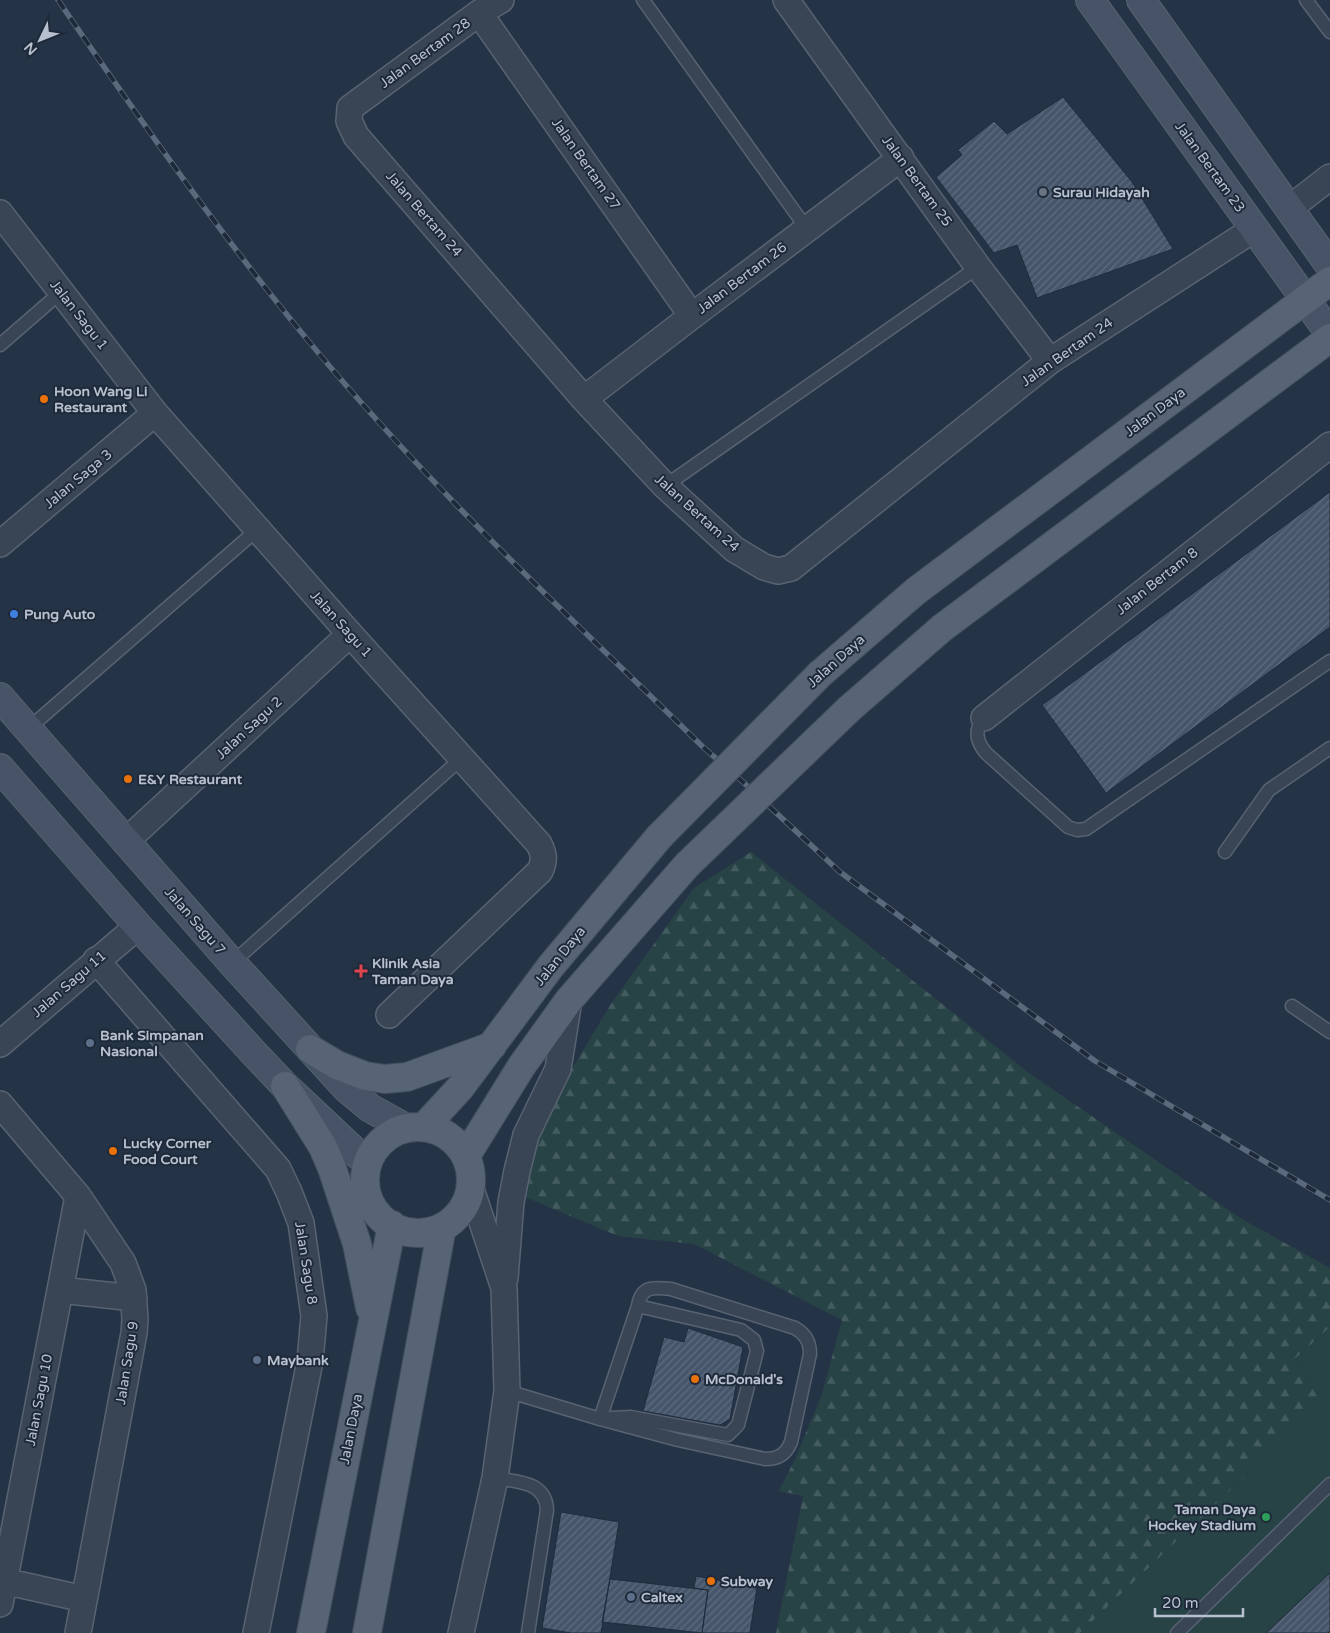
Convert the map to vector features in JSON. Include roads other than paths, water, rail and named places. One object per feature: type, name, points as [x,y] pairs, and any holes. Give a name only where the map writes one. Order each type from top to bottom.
[{"type":"main road","name":"Jalan Daya","points":[[415,1127],[460,1088],[551,966],[659,836],[820,674],[916,591],[1330,281]]},
{"type":"main road","points":[[466,1156],[520,1067],[569,1000],[687,865],[849,710],[942,628],[1330,338]]},
{"type":"main road","points":[[310,1050],[337,1065],[365,1076],[385,1079],[407,1076],[492,1046]]},
{"type":"main road","points":[[285,1086],[311,1126],[332,1168],[357,1244],[372,1322]]},
{"type":"main road","points":[[415,1127],[442,1132],[456,1142],[466,1156],[471,1172],[471,1188],[466,1204],[456,1218],[442,1227],[426,1232],[409,1232],[392,1225],[378,1215],[368,1198],[365,1180],[367,1162],[376,1147],[389,1135],[415,1127]]},
{"type":"main road","name":"Jalan Daya","points":[[311,1633],[392,1225]]},
{"type":"main road","points":[[366,1633],[442,1227]]},
{"type":"street","name":"Jalan Bertam 28","points":[[350,108],[479,13],[500,0]]},
{"type":"street","name":"Jalan Bertam 25","points":[[786,0],[978,267],[1050,361]]},
{"type":"street","name":"Jalan Bertam 23","points":[[1090,0],[1330,334]]},
{"type":"street","points":[[1141,0],[1330,266]]},
{"type":"street","name":"Jalan Bertam 27","points":[[479,13],[692,316]]},
{"type":"street","name":"Jalan Bertam 24","points":[[350,108],[349,121],[356,136],[584,400],[665,486],[734,549],[764,568],[778,571],[791,568],[1050,361],[1254,229]]},
{"type":"street","name":"Jalan Bertam 26","points":[[584,400],[901,158]]},
{"type":"street","points":[[1290,208],[1330,177]]},
{"type":"street","name":"Jalan Sagu 1","points":[[0,214],[155,413],[539,844],[544,853],[544,863],[540,871],[389,1015]]},
{"type":"street","name":"Jalan Saga 3","points":[[0,544],[155,413]]},
{"type":"street","name":"Jalan Bertam 8","points":[[984,718],[1330,445]]},
{"type":"street","name":"Jalan Sagu 2","points":[[125,842],[350,634]]},
{"type":"street","name":"Jalan Sagu 7","points":[[0,697],[232,963],[346,1088],[370,1108],[415,1127]]},
{"type":"street","points":[[0,768],[138,926],[250,1050],[285,1086],[367,1162]]},
{"type":"street","name":"Jalan Sagu 11","points":[[0,1044],[138,926]]},
{"type":"street","name":"Jalan Sagu 8","points":[[96,960],[278,1170],[302,1223],[314,1316],[310,1361],[256,1633]]},
{"type":"street","points":[[461,1633],[495,1478],[506,1391],[504,1288],[512,1202],[517,1171],[526,1135],[558,1069],[569,1000]]},
{"type":"street","name":"Jalan Sagu 9","points":[[0,1104],[78,1196],[123,1263],[134,1298],[134,1333],[78,1633]]},
{"type":"street","points":[[471,1188],[504,1288]]},
{"type":"street","name":"Jalan Sagu 10","points":[[2,1593],[6,1544],[78,1196]]},
{"type":"street","points":[[60,1290],[134,1298]]},
{"type":"street","points":[[2,1593],[84,1599]]},
{"type":"lane","points":[[643,0],[807,229]]},
{"type":"lane","points":[[1306,0],[1330,32]]},
{"type":"lane","points":[[665,486],[978,267]]},
{"type":"lane","points":[[0,345],[61,292]]},
{"type":"lane","points":[[28,729],[258,529]]},
{"type":"lane","points":[[984,718],[978,728],[977,738],[979,745],[986,753],[1068,827],[1077,830],[1086,829],[1330,661]]},
{"type":"lane","points":[[1225,852],[1269,790],[1330,748]]},
{"type":"lane","points":[[232,963],[462,758]]},
{"type":"lane","points":[[1292,1006],[1330,1032]]},
{"type":"lane","points":[[506,1391],[600,1419],[678,1440],[765,1459],[774,1459],[782,1456],[788,1450],[791,1442],[810,1354],[810,1346],[807,1338],[795,1328],[670,1289],[654,1288],[645,1290],[640,1296],[600,1419]]},
{"type":"lane","points":[[600,1419],[631,1417],[728,1434],[738,1425],[757,1351],[754,1340],[741,1330],[638,1306]]},
{"type":"lane","points":[[495,1478],[538,1488],[544,1494],[547,1501],[528,1633]]},
{"type":"lane","points":[[1177,1633],[1330,1484]]},
{"type":"railway","points":[[58,0],[210,215],[290,319],[333,370],[455,504],[703,747],[840,872],[1095,1061],[1330,1200]]},
{"type":"place","name":"Surau Hidayah","points":[[1043,192]]},
{"type":"place","name":"Hoon Wang Li Restaurant","points":[[44,399]]},
{"type":"place","name":"Pung Auto","points":[[14,614]]},
{"type":"place","name":"E&Y Restaurant","points":[[128,779]]},
{"type":"place","name":"Klinik Asia Taman Daya","points":[[361,971]]},
{"type":"place","name":"Bank Simpanan Nasional","points":[[90,1043]]},
{"type":"place","name":"Lucky Corner Food Court","points":[[113,1151]]},
{"type":"place","name":"Maybank","points":[[257,1360]]},
{"type":"place","name":"McDonald's","points":[[695,1379]]},
{"type":"place","name":"Taman Daya Hockey Stadium","points":[[1266,1517]]},
{"type":"place","name":"Subway","points":[[711,1581]]},
{"type":"place","name":"Caltex","points":[[631,1597]]}]
